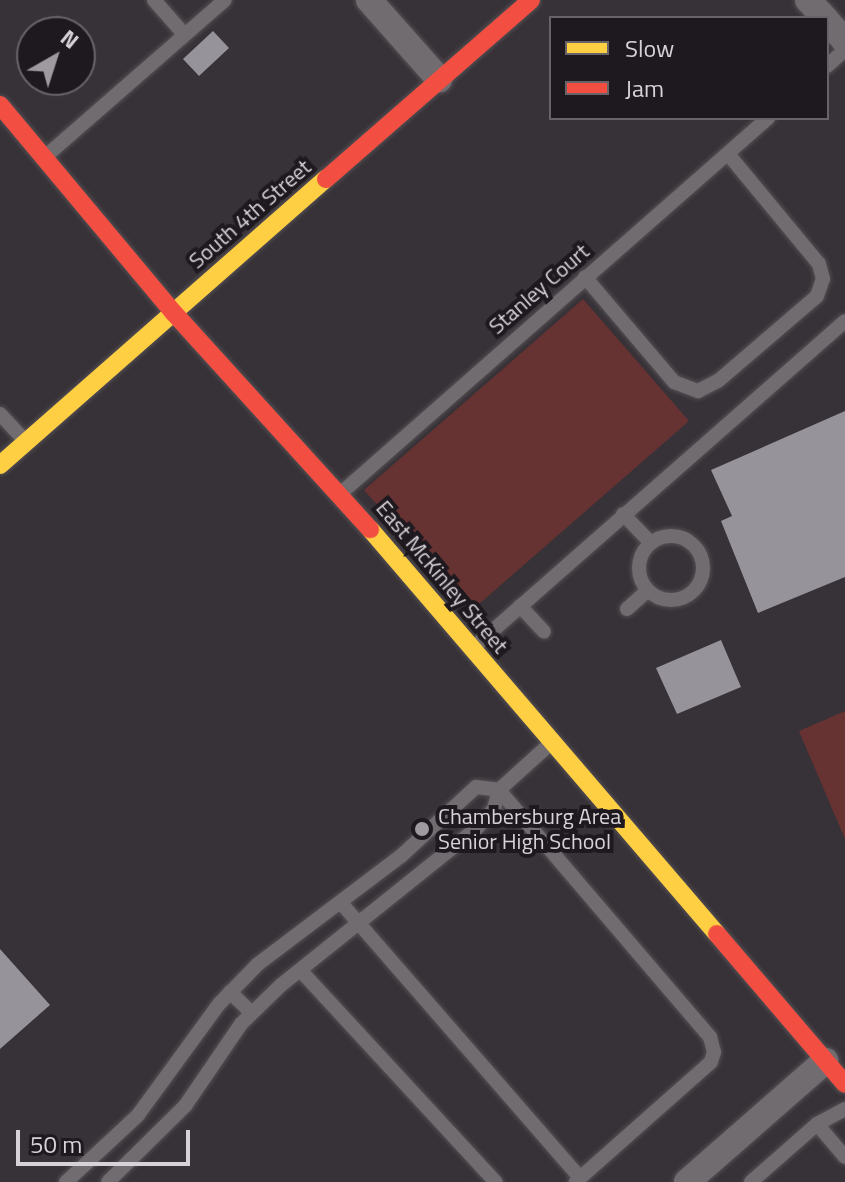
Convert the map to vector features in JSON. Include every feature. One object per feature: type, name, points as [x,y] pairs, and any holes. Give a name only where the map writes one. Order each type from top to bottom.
[{"type":"street","points":[[369,0],[439,79]]},
{"type":"street","name":"South 4th Street","points":[[0,465],[531,0]]},
{"type":"street","points":[[808,0],[823,16]]},
{"type":"street","points":[[829,22],[845,41]]},
{"type":"street","name":"East McKinley Street","points":[[0,105],[174,313],[340,494],[845,1084]]},
{"type":"street","points":[[687,1182],[825,1061]]},
{"type":"lane","points":[[154,0],[184,34]]},
{"type":"lane","points":[[45,157],[225,0]]},
{"type":"lane","points":[[829,64],[845,50]]},
{"type":"lane","name":"Stanley Court","points":[[340,494],[766,120]]},
{"type":"lane","points":[[585,277],[674,382],[698,391],[718,381],[817,296],[823,279],[819,264],[728,154]]},
{"type":"lane","points":[[472,649],[845,321]]},
{"type":"lane","points":[[0,414],[26,442]]},
{"type":"lane","points":[[623,514],[651,543]]},
{"type":"lane","points":[[663,536],[684,538],[700,553],[703,574],[684,598],[663,599],[648,590],[638,568],[651,543],[663,536]]},
{"type":"lane","points":[[627,609],[648,590]]},
{"type":"lane","points":[[520,606],[544,632]]},
{"type":"lane","points":[[108,1182],[185,1106],[252,1013],[477,828],[494,809],[499,790],[552,743]]},
{"type":"lane","points":[[66,1182],[138,1115],[230,992],[258,964],[342,904],[476,787],[499,790],[710,1037],[714,1052],[711,1062],[578,1180],[342,904]]},
{"type":"lane","points":[[301,971],[496,1182]]},
{"type":"lane","points":[[230,992],[252,1013]]},
{"type":"lane","points":[[751,1182],[817,1124],[845,1109]]},
{"type":"lane","points":[[817,1124],[845,1157]]},
{"type":"shaded area","points":[[583,299],[689,421],[471,611],[364,490]]},
{"type":"shaded area","points":[[845,711],[845,839],[799,731]]},
{"type":"building","points":[[213,31],[229,48],[199,76],[183,59]]},
{"type":"building","points":[[845,411],[845,577],[758,613],[721,521],[732,516],[711,470]]},
{"type":"building","points":[[721,640],[741,687],[677,714],[656,668]]},
{"type":"building","points":[[0,949],[50,1005],[0,1049]]},
{"type":"traffic: slow","points":[[0,465],[326,179]]},
{"type":"traffic: slow","points":[[370,529],[717,934]]},
{"type":"traffic: jam","points":[[326,179],[531,0]]},
{"type":"traffic: jam","points":[[0,105],[174,313],[370,529]]},
{"type":"traffic: jam","points":[[717,934],[845,1084]]},
{"type":"place","name":"Chambersburg Area Senior High School","points":[[422,829]]}]
